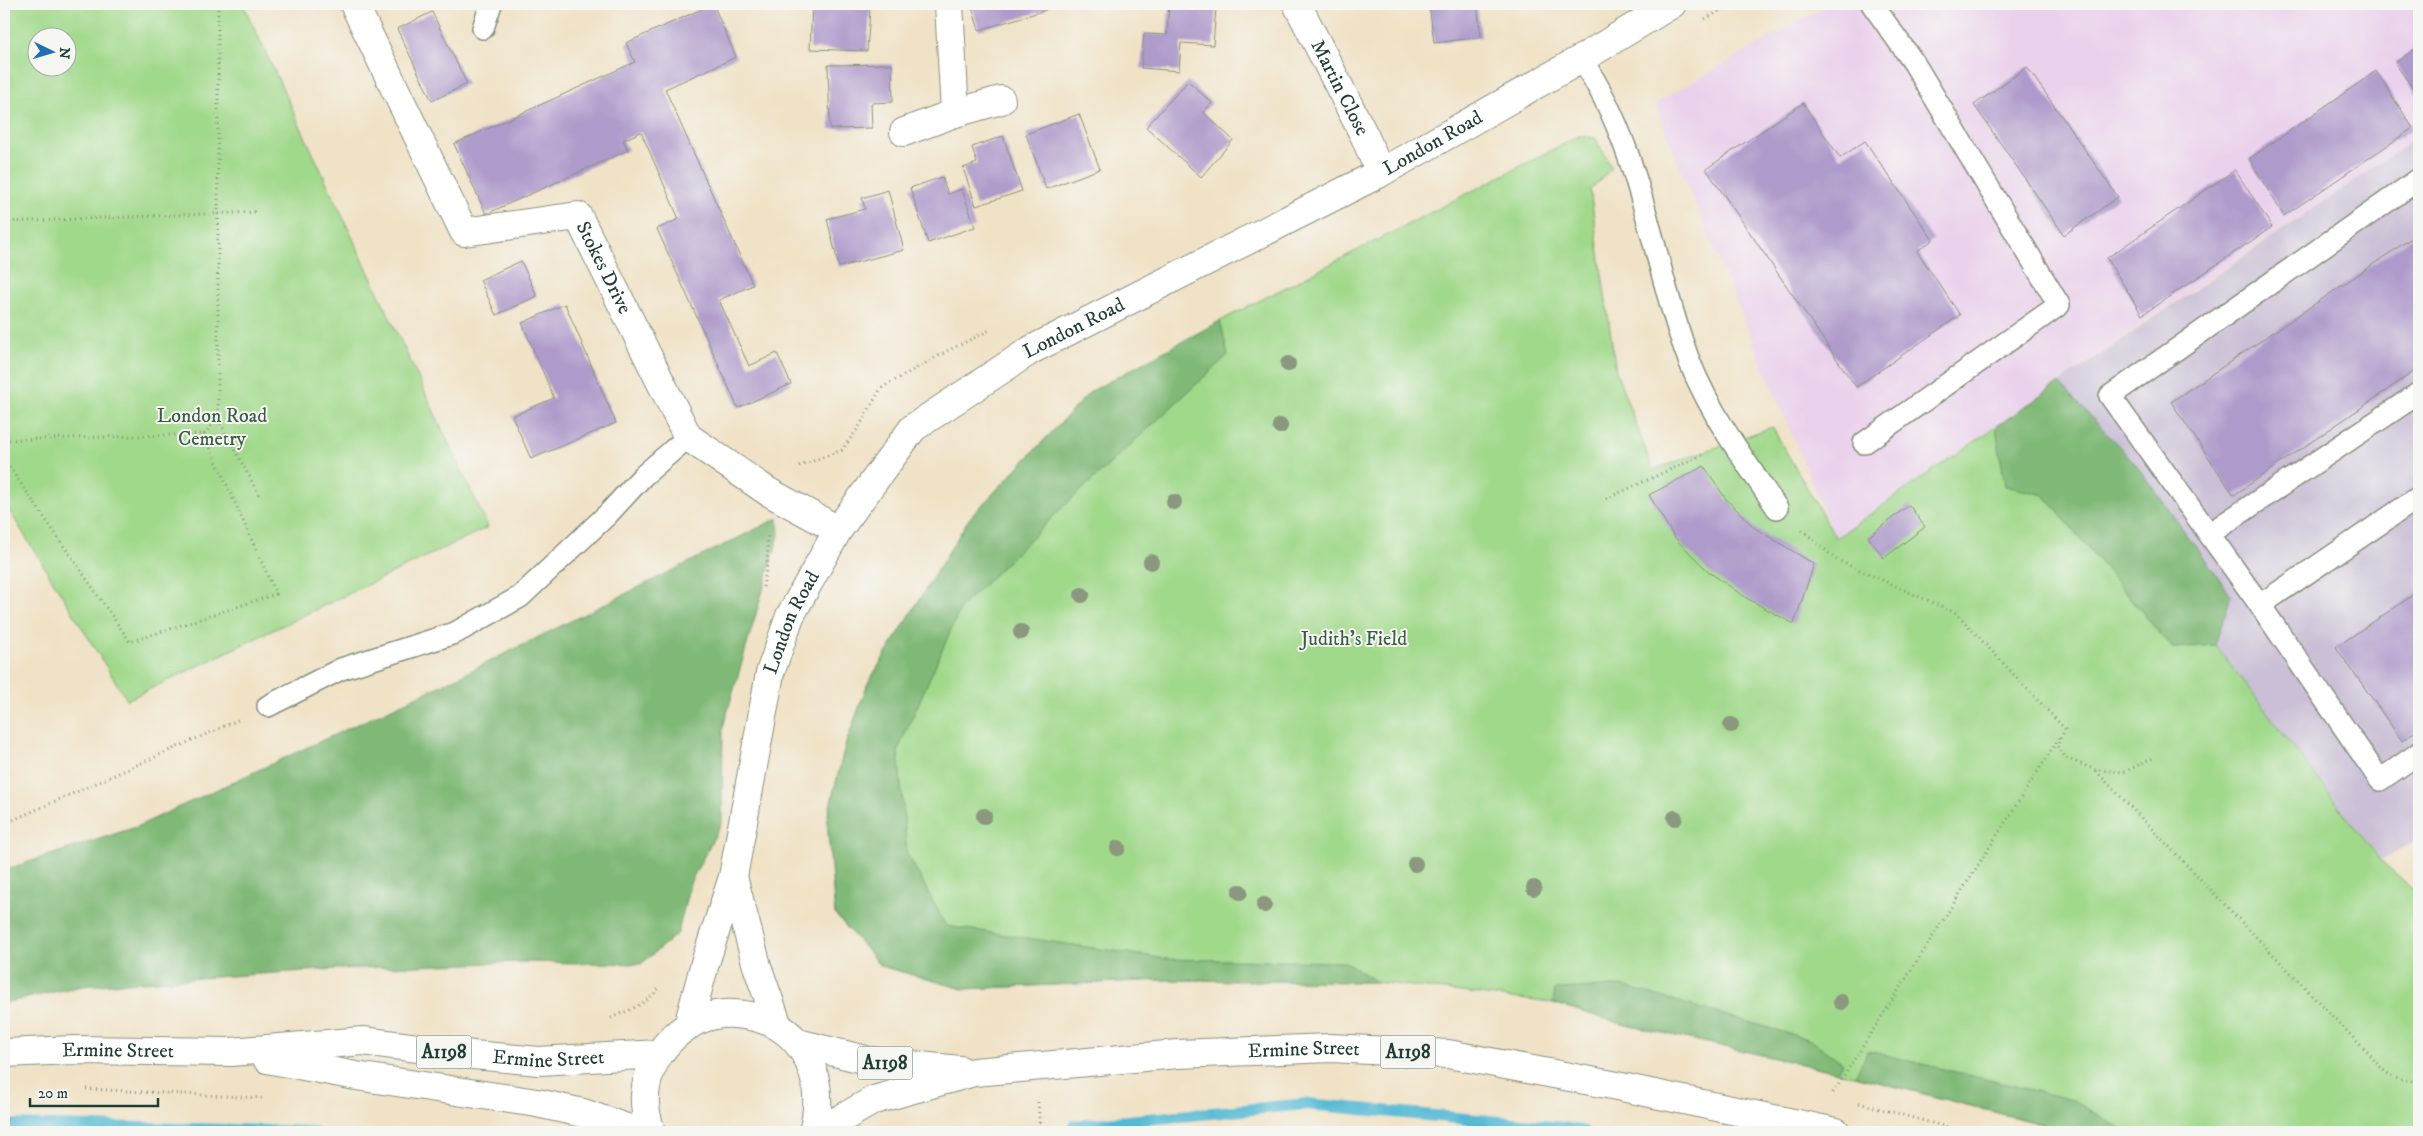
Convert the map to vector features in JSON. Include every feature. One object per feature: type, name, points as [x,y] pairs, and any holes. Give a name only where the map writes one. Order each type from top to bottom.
[{"type":"street","name":"Stokes Drive","points":[[354,4],[464,232],[578,216],[688,437],[767,491],[838,530]]},
{"type":"street","points":[[948,4],[955,113]]},
{"type":"street","name":"Martin Close","points":[[1297,4],[1365,137],[1380,173]]},
{"type":"street","name":"London Road","points":[[688,1026],[705,963],[733,877],[770,673],[790,616],[838,530],[913,428],[1023,355],[1380,173],[1581,59],[1672,4]]},
{"type":"street","points":[[904,132],[955,113],[1001,100]]},
{"type":"street","name":"London Road","points":[[733,877],[757,966],[788,1035],[811,1064],[818,1087],[819,1112],[813,1132]]},
{"type":"street","name":"A1198","points":[[650,1132],[646,1116],[645,1095],[649,1073],[658,1054],[671,1038],[688,1026],[710,1016],[733,1014],[756,1017],[788,1035]]},
{"type":"street","name":"Ermine Street","points":[[788,1035],[870,1061],[974,1072]]},
{"type":"street","name":"Ermine Street","points":[[4,1053],[74,1050],[231,1052],[363,1041],[473,1055],[539,1060],[658,1054]]},
{"type":"street","name":"Ermine Street","points":[[818,1132],[874,1100],[974,1072],[1178,1054],[1331,1048],[1448,1054],[1621,1087],[1836,1132]]},
{"type":"street","name":"Ermine Street","points":[[231,1052],[356,1076],[536,1103],[583,1113],[638,1132]]},
{"type":"lane","points":[[483,28],[491,4]]},
{"type":"lane","points":[[1864,443],[2059,304],[1914,63],[1872,4]]},
{"type":"lane","points":[[1581,59],[1610,108],[1631,164],[1682,342],[1716,418],[1777,508]]},
{"type":"lane","points":[[2419,179],[2110,396],[2260,605],[2380,780],[2419,753]]},
{"type":"lane","points":[[2209,534],[2419,393]]},
{"type":"lane","points":[[268,706],[341,669],[455,633],[520,597],[608,514],[643,476],[688,437]]},
{"type":"lane","points":[[2260,605],[2419,497]]},
{"type":"path","points":[[218,4],[220,214],[218,418],[259,495]]},
{"type":"path","points":[[4,222],[256,212]]},
{"type":"path","points":[[4,440],[204,434],[218,418]]},
{"type":"path","points":[[4,459],[130,642],[276,594],[204,434]]},
{"type":"path","points":[[1606,499],[1732,442]]},
{"type":"path","points":[[1777,508],[1837,560],[1956,613],[2065,728]]},
{"type":"path","points":[[762,589],[767,565],[768,532]]},
{"type":"path","points":[[4,824],[268,706]]},
{"type":"path","points":[[2065,728],[2057,746],[2066,758],[2096,770],[2124,772],[2153,758]]},
{"type":"path","points":[[1832,1096],[2065,728]]},
{"type":"path","points":[[2096,770],[2386,1074],[2410,1081],[2419,1080]]},
{"type":"path","points":[[605,1020],[629,1011],[654,995],[662,984]]},
{"type":"path","points":[[76,1089],[269,1098]]},
{"type":"path","points":[[1038,1098],[1040,1132]]},
{"type":"shaded area","points":[[1829,4],[2419,4],[2419,136],[2142,324],[1835,538],[1671,146],[1656,103]]},
{"type":"shaded area","points":[[2419,136],[2419,840],[2381,860],[2030,403]]},
{"type":"green space","name":"London Road Cemetry","points":[[4,4],[243,4],[488,527],[127,700],[4,502]]},
{"type":"green space","name":"Judith's Field","points":[[1579,136],[1595,138],[1612,168],[1590,190],[1616,371],[1653,470],[1772,427],[1836,538],[2030,403],[2380,860],[2419,894],[2419,1132],[2072,1132],[1838,1072],[1622,1024],[1553,1003],[1377,982],[1162,980],[963,989],[881,966],[835,914],[827,819],[845,746],[868,683],[969,519],[1090,392],[1220,321]]},
{"type":"green space","points":[[1220,321],[1228,355],[1063,507],[961,607],[898,750],[907,853],[946,926],[1167,959],[1346,962],[1377,982],[1162,980],[963,989],[881,966],[835,914],[827,819],[845,746],[868,683],[969,519],[1090,392]]},
{"type":"green space","points":[[2059,383],[2133,461],[2231,595],[2215,645],[2172,648],[2044,495],[2005,486],[1996,427]]},
{"type":"green space","points":[[778,518],[779,535],[723,727],[722,822],[690,883],[678,933],[641,964],[521,962],[335,969],[82,986],[4,1003],[4,870],[136,827],[450,681]]},
{"type":"green space","points":[[1623,986],[1811,1040],[1843,1063],[1838,1072],[1622,1024],[1553,1003],[1555,989]]},
{"type":"green space","points":[[1868,1051],[2073,1100],[2126,1132],[2072,1132],[1855,1076]]},
{"type":"building","points":[[713,4],[736,57],[665,89],[753,285],[719,300],[749,366],[777,353],[791,384],[738,408],[657,229],[679,219],[641,132],[623,140],[628,150],[486,214],[454,144],[635,62],[626,43]]},
{"type":"building","points":[[812,4],[859,4],[858,8],[870,9],[867,51],[810,49]]},
{"type":"building","points":[[971,4],[1044,4],[1046,10],[979,30]]},
{"type":"building","points":[[1169,4],[1225,4],[1225,8],[1216,8],[1213,45],[1181,43],[1179,71],[1141,68],[1144,34],[1167,35]]},
{"type":"building","points":[[1429,4],[1477,4],[1481,37],[1434,43]]},
{"type":"building","points":[[432,12],[467,84],[432,101],[397,29]]},
{"type":"building","points":[[2419,46],[2419,97],[2395,63]]},
{"type":"building","points":[[892,64],[893,102],[871,103],[872,128],[830,129],[828,65]]},
{"type":"building","points":[[2027,67],[2118,197],[2064,235],[1974,105]]},
{"type":"building","points":[[2376,71],[2413,128],[2284,216],[2249,159]]},
{"type":"building","points":[[1188,81],[1212,103],[1203,112],[1233,140],[1201,177],[1146,127]]},
{"type":"building","points":[[1803,103],[1840,158],[1865,141],[1933,240],[1917,251],[1960,315],[1856,387],[1706,169]]},
{"type":"building","points":[[1079,114],[1100,169],[1046,189],[1026,134]]},
{"type":"building","points":[[1003,136],[1022,191],[976,206],[963,168],[977,163],[972,147]]},
{"type":"building","points":[[2235,170],[2272,227],[2142,315],[2107,258]]},
{"type":"building","points":[[942,177],[948,194],[962,189],[975,227],[928,243],[910,188]]},
{"type":"building","points":[[888,190],[904,250],[839,267],[827,219],[865,209],[862,198]]},
{"type":"building","points":[[2419,233],[2419,368],[2234,495],[2171,402]]},
{"type":"building","points":[[521,261],[537,296],[496,315],[480,280]]},
{"type":"building","points":[[565,304],[616,423],[531,459],[512,416],[554,398],[522,323]]},
{"type":"building","points":[[1704,466],[1726,499],[1755,528],[1814,564],[1794,624],[1748,599],[1709,572],[1674,537],[1649,495]]},
{"type":"building","points":[[1909,505],[1925,527],[1884,558],[1868,537]]},
{"type":"building","points":[[2419,591],[2419,729],[2402,741],[2336,647]]},
{"type":"waterway","points":[[1074,1126],[1307,1104],[1563,1128],[1584,1132]]},
{"type":"waterway","points":[[4,1125],[314,1132]]}]
